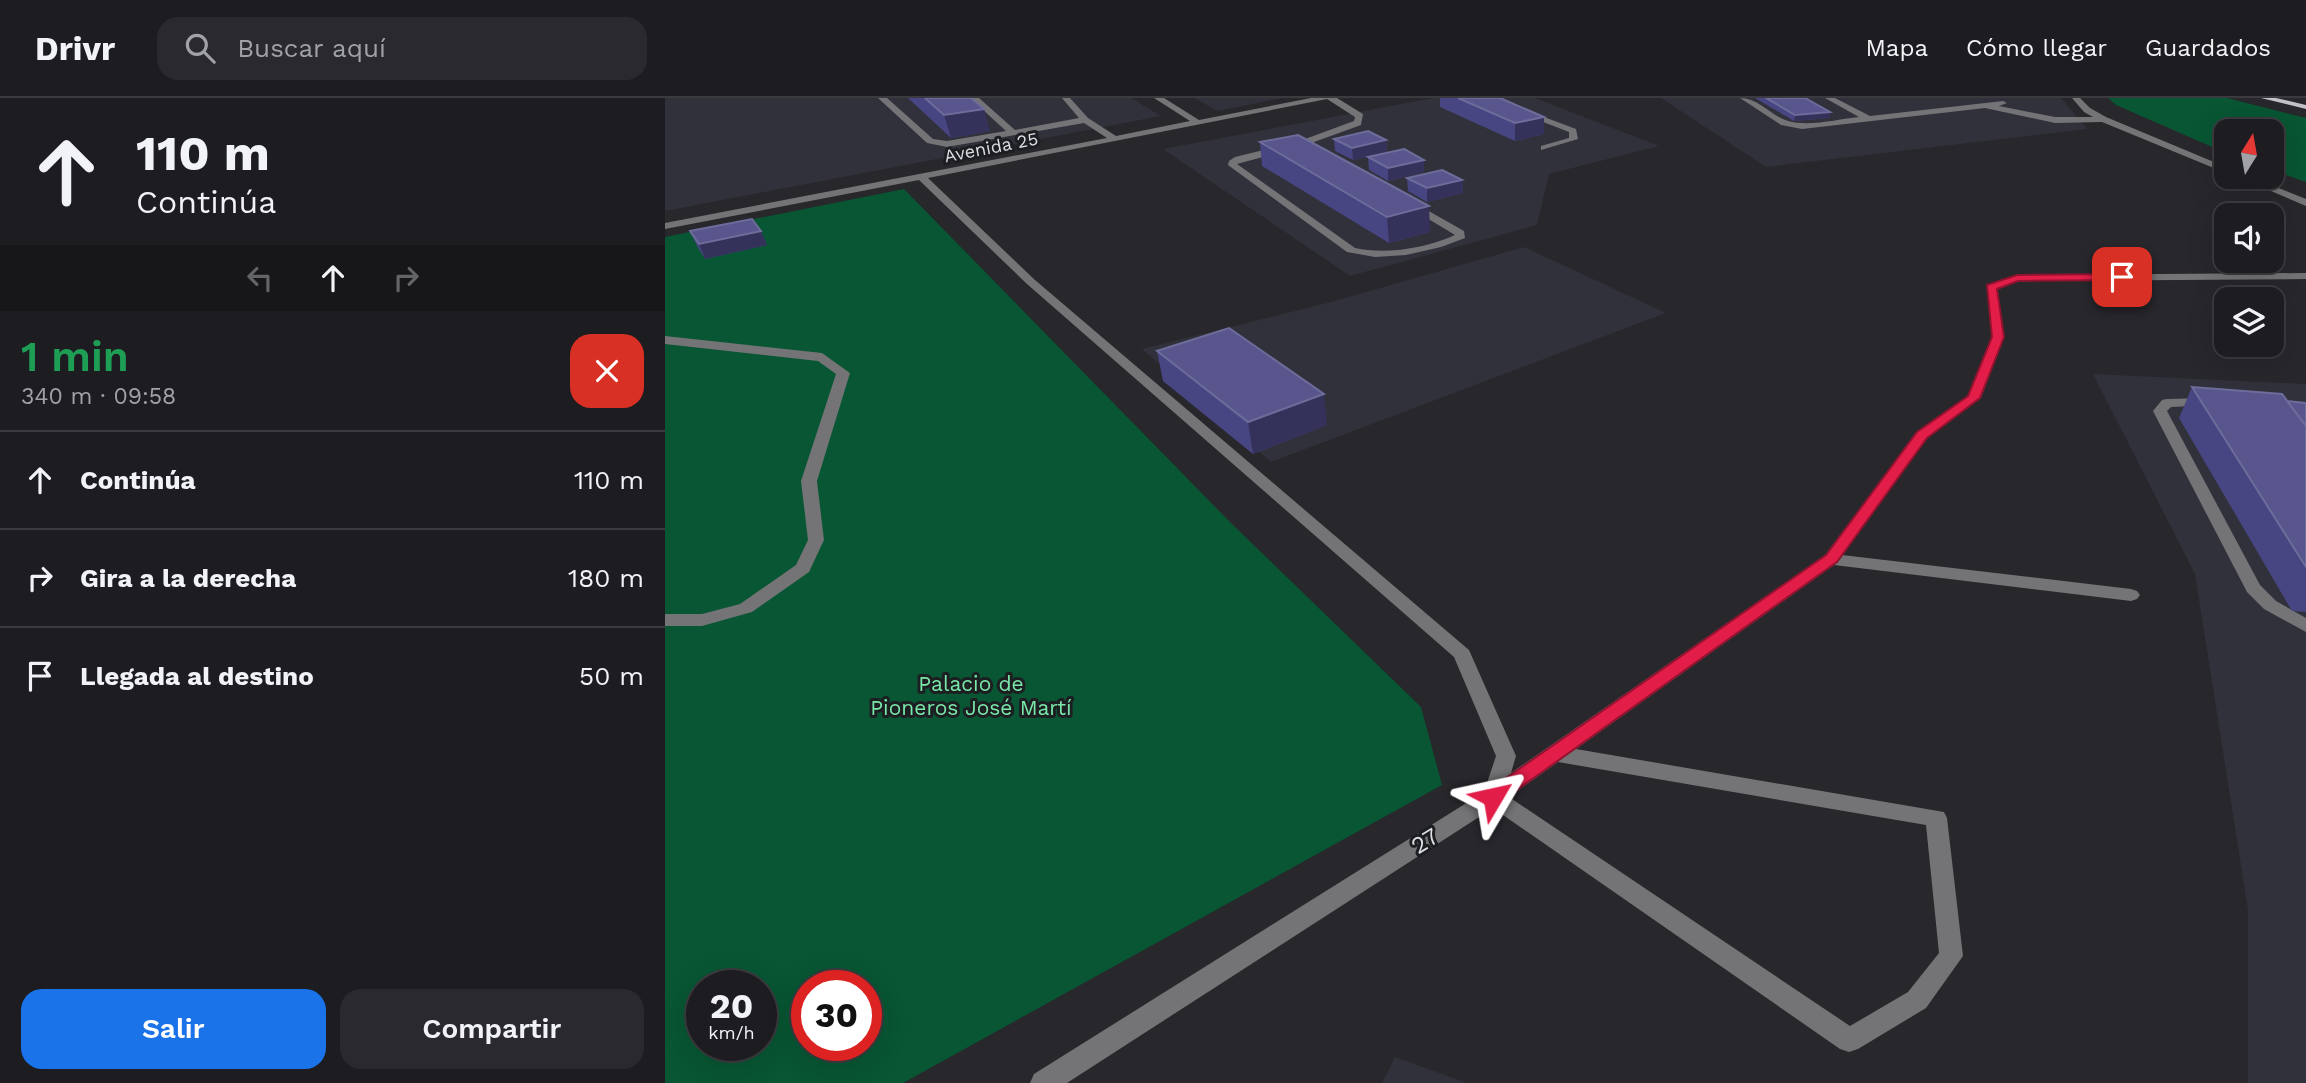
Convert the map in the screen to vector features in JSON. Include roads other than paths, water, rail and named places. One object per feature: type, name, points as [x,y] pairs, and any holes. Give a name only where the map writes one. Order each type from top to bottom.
[{"type":"main road","points":[[2265,98],[2306,107]]},
{"type":"street","points":[[882,98],[930,141],[947,144],[1085,120]]},
{"type":"street","points":[[974,98],[1012,132]]},
{"type":"street","points":[[1066,98],[1085,120],[1115,139]]},
{"type":"street","points":[[1158,98],[1198,123]]},
{"type":"street","name":"Avenida 25","points":[[665,226],[1324,98]]},
{"type":"street","points":[[1331,98],[1356,112],[1360,116],[1358,123],[1300,144],[1231,163],[1350,250],[1361,254],[1394,254],[1461,236],[1404,200]]},
{"type":"street","points":[[1486,98],[1573,131],[1574,139],[1544,148]]},
{"type":"street","points":[[1744,98],[1792,125],[2003,103]]},
{"type":"street","points":[[1829,98],[1868,118]]},
{"type":"street","points":[[1933,98],[1955,108]]},
{"type":"street","points":[[1992,98],[2003,103],[2045,111],[2087,110]]},
{"type":"street","points":[[2076,98],[2087,110],[2102,119],[2214,165]]},
{"type":"street","points":[[1983,105],[2055,120],[2102,119]]},
{"type":"street","points":[[1300,144],[1312,150]]},
{"type":"street","points":[[921,176],[1031,282],[1462,654],[1506,756],[1493,797],[1849,1040],[1917,1000],[1951,956],[1936,818],[1552,753]]},
{"type":"street","points":[[2272,189],[2306,203]]},
{"type":"street","name":"27","points":[[1043,1083],[1493,797],[1831,559],[1922,435],[1974,398],[1998,337],[1991,287],[2017,278],[2306,276]]},
{"type":"street","points":[[665,340],[822,357],[843,373],[809,481],[816,540],[803,568],[746,608],[702,620],[665,620]]},
{"type":"street","points":[[2226,404],[2167,403],[2159,411],[2253,588],[2270,605],[2306,626]]},
{"type":"street","points":[[1831,559],[2131,594]]},
{"type":"park label","name":"Palacio de Pioneros José Martí","points":[[971,695]]}]
